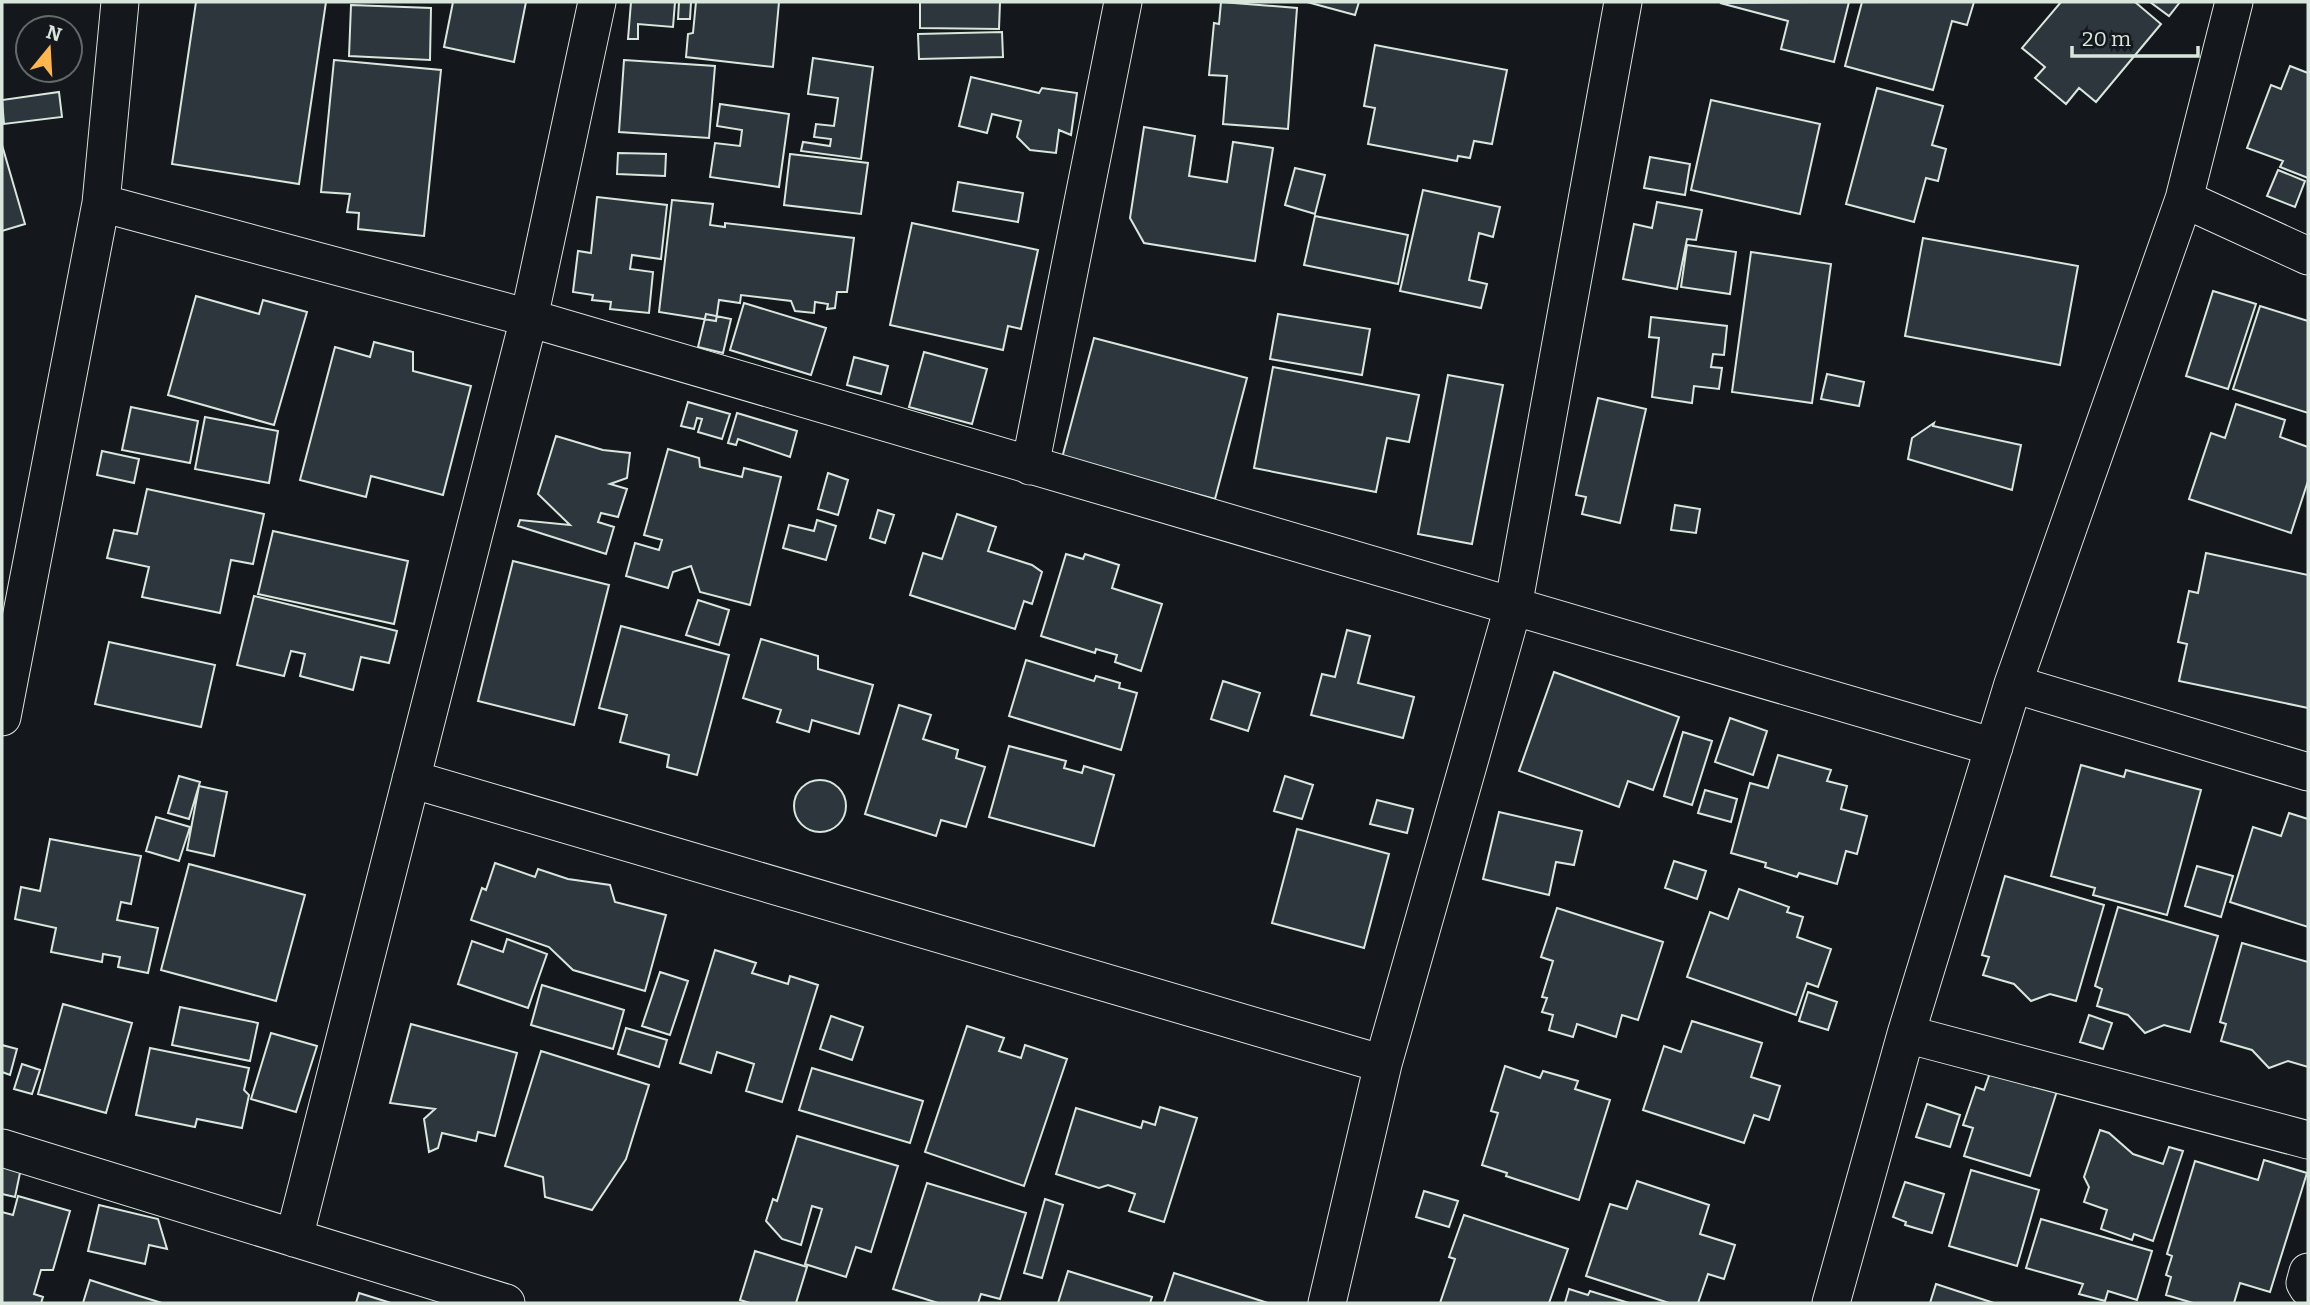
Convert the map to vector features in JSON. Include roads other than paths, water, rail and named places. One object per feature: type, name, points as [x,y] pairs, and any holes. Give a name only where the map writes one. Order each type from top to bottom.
[{"type":"street","points":[[2,717],[101,203],[120,2]]},
{"type":"street","points":[[294,1238],[529,318],[597,2]]},
{"type":"street","points":[[1030,466],[1123,2]]},
{"type":"street","points":[[1327,1303],[1383,1064],[1513,607],[1623,2]]},
{"type":"street","points":[[1831,1303],[1906,1034],[2013,684],[2184,199],[2234,2]]},
{"type":"street","points":[[2184,199],[2308,256]]},
{"type":"street","points":[[101,203],[529,318],[1994,747]]},
{"type":"street","points":[[2013,684],[2308,772]]},
{"type":"street","points":[[411,779],[1383,1064]]},
{"type":"street","points":[[1906,1034],[2308,1140]]},
{"type":"street","points":[[2,1148],[506,1303]]},
{"type":"street","points":[[2308,1272],[2305,1283],[2308,1288]]}]
